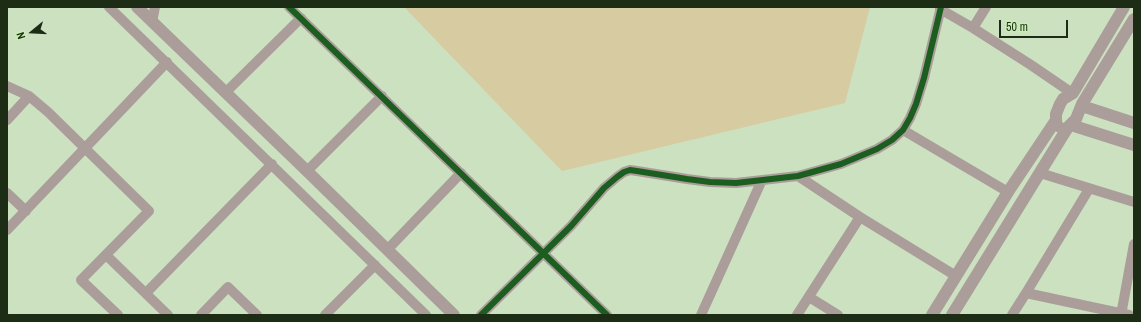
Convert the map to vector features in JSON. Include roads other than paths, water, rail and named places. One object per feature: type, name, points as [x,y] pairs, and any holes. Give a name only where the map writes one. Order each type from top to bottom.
[{"type":"street","points":[[110,7],[426,315]]},
{"type":"street","points":[[137,7],[454,315]]},
{"type":"street","points":[[152,22],[155,7]]},
{"type":"street","points":[[289,7],[607,315]]},
{"type":"street","points":[[973,28],[986,7]]},
{"type":"street","points":[[932,315],[1008,192],[1056,120],[1060,104],[1072,93],[1124,7]]},
{"type":"street","points":[[481,315],[543,252],[571,226],[604,188],[617,176],[624,172],[637,170],[710,182],[736,183],[798,176],[841,164],[866,155],[892,140],[904,130],[916,104],[924,78],[940,8],[1031,65],[1072,93],[1076,92],[1082,95],[1082,105]]},
{"type":"street","points":[[225,93],[301,18]]},
{"type":"street","points":[[952,315],[1069,126],[1076,119],[1082,105],[1134,18]]},
{"type":"street","points":[[7,230],[166,62]]},
{"type":"street","points":[[7,86],[29,96],[48,112],[149,211],[82,280],[118,315]]},
{"type":"street","points":[[7,120],[29,96]]},
{"type":"street","points":[[307,171],[382,96]]},
{"type":"street","points":[[1082,105],[1133,120]]},
{"type":"street","points":[[1056,120],[1058,126],[1061,127],[1069,126],[1134,145]]},
{"type":"street","points":[[904,130],[1008,192]]},
{"type":"street","points":[[146,293],[272,164]]},
{"type":"street","points":[[1040,172],[1089,189],[1134,202]]},
{"type":"street","points":[[387,250],[462,174]]},
{"type":"street","points":[[798,176],[860,217],[956,276]]},
{"type":"street","points":[[701,315],[762,180]]},
{"type":"street","points":[[1012,315],[1089,189]]},
{"type":"street","points":[[7,192],[26,211]]},
{"type":"street","points":[[797,315],[860,217]]},
{"type":"street","points":[[1026,293],[1124,314],[1134,244]]},
{"type":"street","points":[[106,255],[168,315]]},
{"type":"street","points":[[326,315],[374,265]]},
{"type":"street","points":[[201,315],[228,287],[257,315]]},
{"type":"street","points":[[809,297],[838,315]]}]
